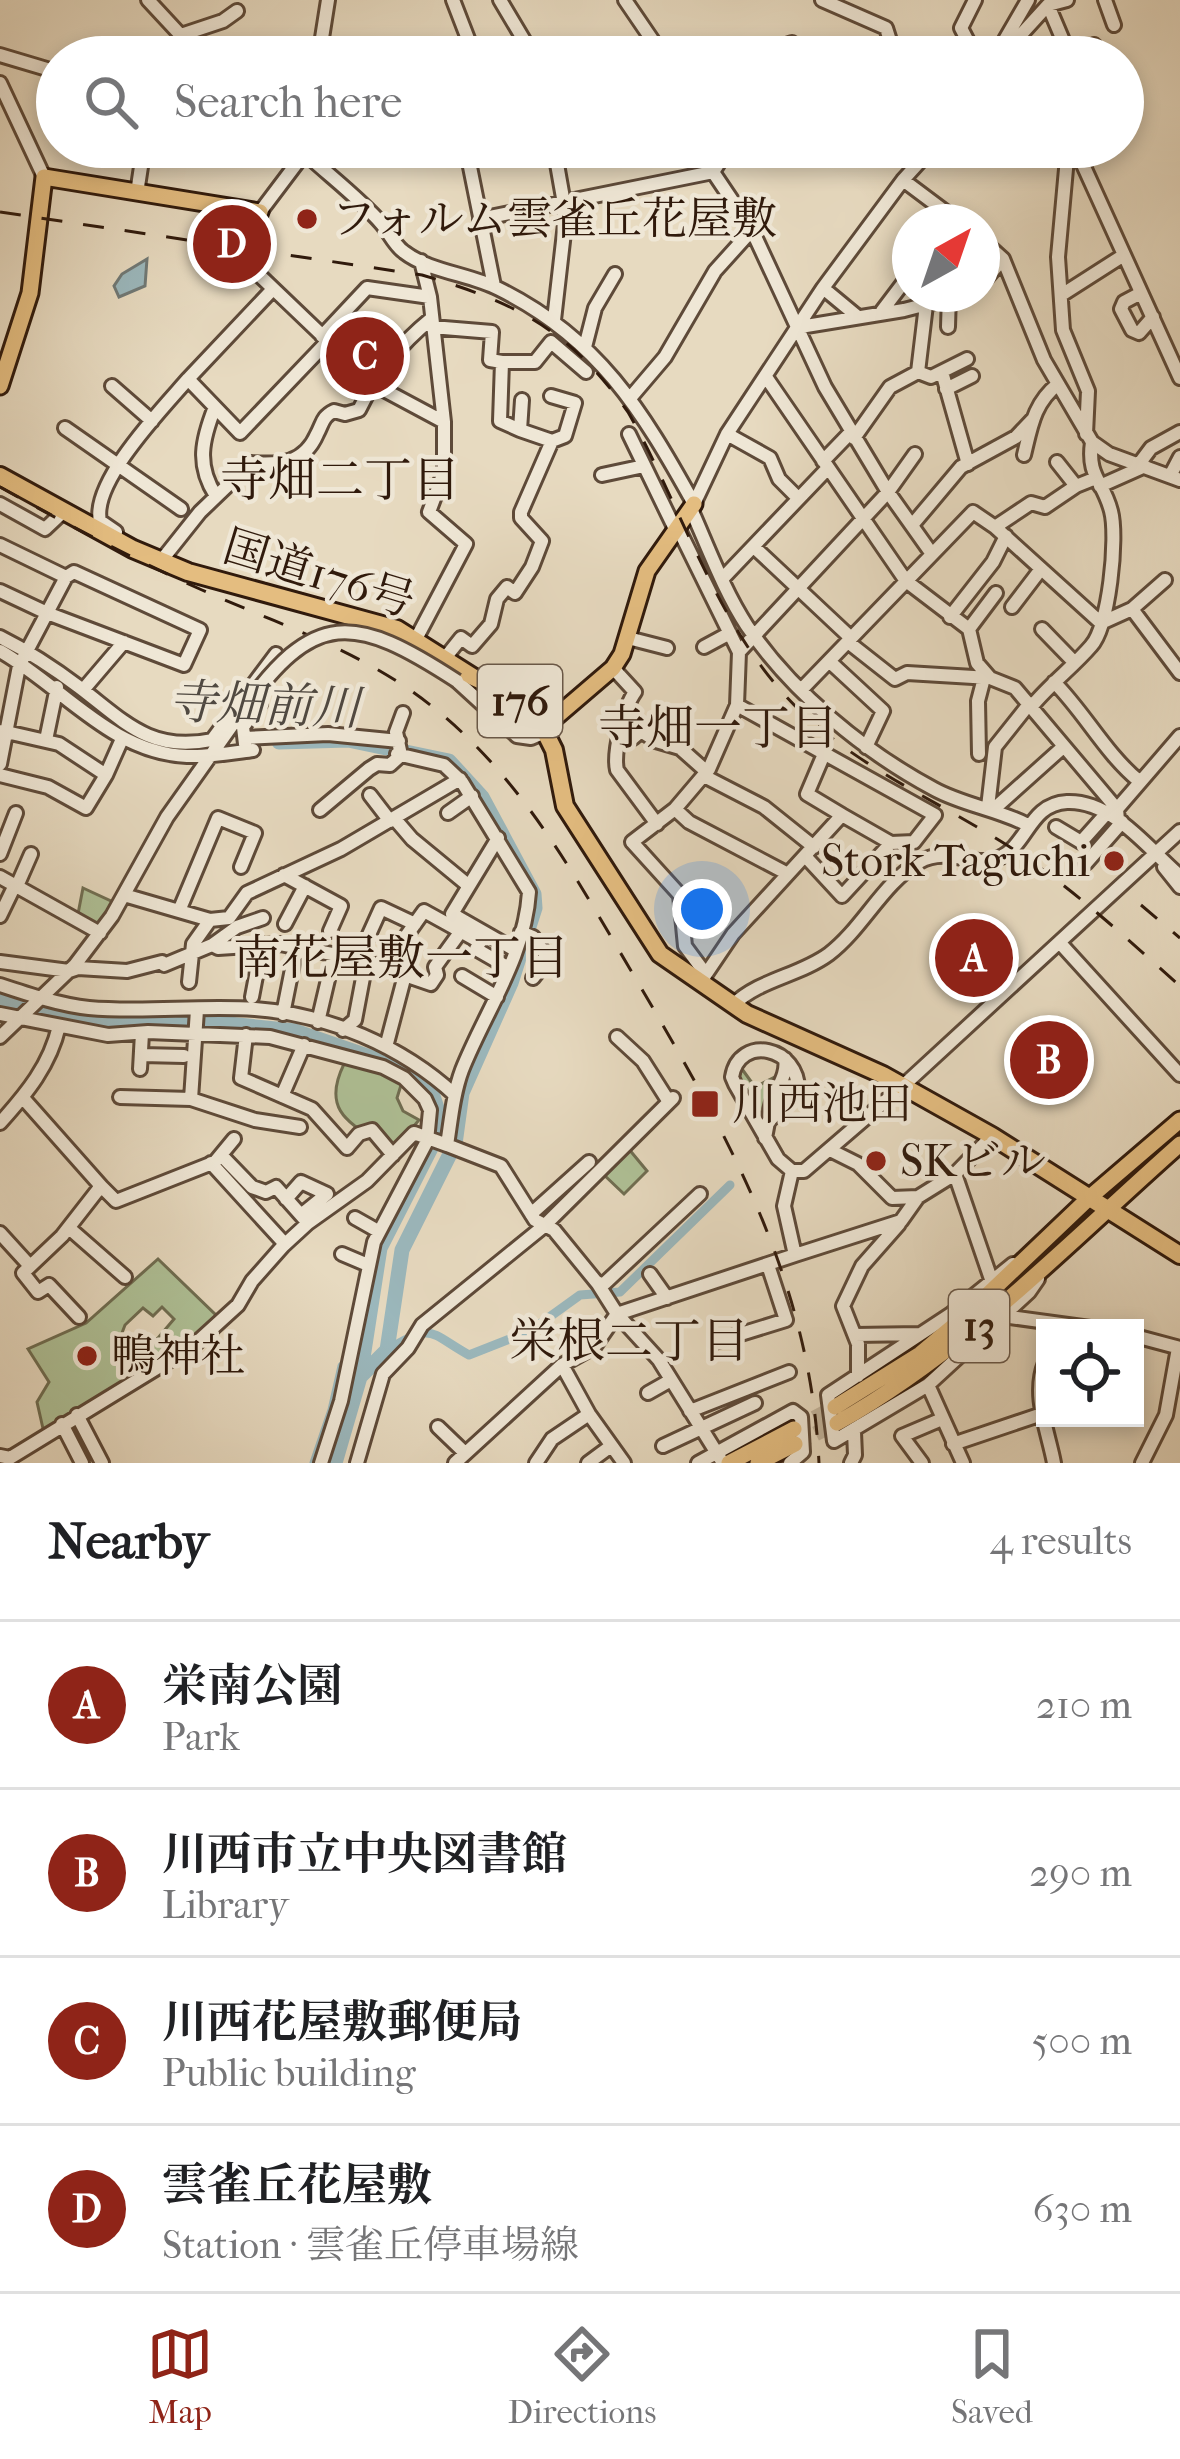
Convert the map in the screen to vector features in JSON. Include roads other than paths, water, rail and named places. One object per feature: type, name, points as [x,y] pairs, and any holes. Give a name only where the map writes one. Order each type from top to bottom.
[{"type":"highway","name":"国道176号","points":[[0,476],[133,549],[188,572],[397,629],[527,706],[544,730]]},
{"type":"highway","name":"176","points":[[544,730],[554,750],[565,806],[660,954],[703,979],[733,1005],[904,1085],[1180,1255]]},
{"type":"main road","points":[[0,386],[30,293],[44,178],[260,212]]},
{"type":"main road","points":[[544,730],[613,668],[628,638],[647,571],[692,506]]},
{"type":"main road","points":[[1089,1198],[1180,1120]]},
{"type":"main road","points":[[1106,1210],[1180,1144]]},
{"type":"main road","name":"13","points":[[1089,1198],[920,1354],[836,1415],[900,1388],[951,1350],[1106,1210]]},
{"type":"main road","points":[[722,1459],[795,1437],[758,1463]]},
{"type":"street","points":[[148,0],[181,35],[223,22],[237,11]]},
{"type":"street","points":[[322,36],[328,0]]},
{"type":"street","points":[[453,0],[467,36]]},
{"type":"street","points":[[500,0],[521,36]]},
{"type":"street","points":[[626,0],[650,36]]},
{"type":"street","points":[[823,0],[886,28],[889,36]]},
{"type":"street","points":[[965,36],[961,28],[975,0]]},
{"type":"street","points":[[1008,36],[1028,0]]},
{"type":"street","points":[[1020,36],[1048,4],[1067,0]]},
{"type":"street","points":[[1105,0],[1114,25]]},
{"type":"street","points":[[1048,4],[1061,36]]},
{"type":"street","points":[[0,55],[36,66]]},
{"type":"street","points":[[0,83],[36,162]]},
{"type":"street","points":[[0,124],[18,126]]},
{"type":"street","points":[[39,168],[44,178]]},
{"type":"street","points":[[137,193],[141,168]]},
{"type":"street","points":[[260,212],[293,168]]},
{"type":"street","points":[[324,168],[406,254],[494,286],[554,320],[631,397],[692,506],[754,634],[801,690],[866,747],[940,792],[992,808],[1025,829]]},
{"type":"street","points":[[470,168],[494,286]]},
{"type":"street","points":[[554,320],[566,214],[558,168]]},
{"type":"street","points":[[480,219],[716,168]]},
{"type":"street","points":[[692,506],[727,434],[824,288],[914,168]]},
{"type":"street","points":[[992,808],[995,747],[1095,643],[1113,559],[1112,512],[1088,466],[1088,391],[1063,331],[1058,257],[1069,168]]},
{"type":"street","points":[[1082,168],[1179,371]]},
{"type":"street","points":[[713,172],[752,230],[800,328],[800,338],[853,435],[932,554]]},
{"type":"street","points":[[903,180],[932,204]]},
{"type":"street","points":[[631,397],[665,357],[715,272],[752,230]]},
{"type":"street","points":[[1000,256],[1058,384],[1089,438],[1108,454],[1175,478],[1180,457]]},
{"type":"street","points":[[1063,294],[1124,256]]},
{"type":"street","points":[[1000,262],[1003,259]]},
{"type":"street","points":[[416,639],[466,544],[429,512],[444,472],[444,422],[430,297],[421,261]]},
{"type":"street","points":[[256,272],[373,384],[444,422]]},
{"type":"street","points":[[585,347],[595,308],[614,274]]},
{"type":"street","points":[[824,288],[858,316]]},
{"type":"street","points":[[133,549],[98,518],[118,463],[188,379],[273,289]]},
{"type":"street","points":[[188,379],[239,433],[367,289],[430,297]]},
{"type":"street","points":[[1142,293],[1124,302],[1121,309],[1132,330],[1139,333],[1153,317]]},
{"type":"street","points":[[882,311],[892,298]]},
{"type":"street","points":[[800,328],[892,310]]},
{"type":"street","points":[[918,372],[925,312]]},
{"type":"street","points":[[948,312],[948,327]]},
{"type":"street","points":[[160,561],[251,463],[291,462],[308,451],[324,416],[359,410],[405,340],[432,323],[492,332],[490,360],[502,362],[535,362],[551,342],[586,372]]},
{"type":"street","points":[[723,578],[798,498],[890,387],[918,372],[931,377],[967,359]]},
{"type":"street","points":[[502,362],[500,421],[552,441],[565,436],[574,403],[551,396]]},
{"type":"street","points":[[942,371],[968,464]]},
{"type":"street","points":[[946,389],[972,376]]},
{"type":"street","points":[[766,377],[906,580],[969,629],[977,663],[987,678]]},
{"type":"street","points":[[1024,455],[1043,396],[1058,384]]},
{"type":"street","points":[[112,386],[152,421]]},
{"type":"street","points":[[520,430],[522,400]]},
{"type":"street","points":[[215,407],[204,435],[201,462],[217,496]]},
{"type":"street","points":[[913,524],[947,479],[1016,437],[1033,419]]},
{"type":"street","points":[[65,428],[181,509]]},
{"type":"street","points":[[950,616],[993,562],[1001,532],[1031,503],[1045,508],[1076,486],[1142,465],[1150,448],[1180,432]]},
{"type":"street","points":[[629,434],[739,652],[737,705],[706,774],[675,809],[632,842],[680,895],[685,946],[703,979],[733,934],[842,815]]},
{"type":"street","points":[[727,434],[770,458],[779,479],[798,498]]},
{"type":"street","points":[[445,658],[461,638],[472,646],[491,624],[497,599],[507,586],[515,592],[532,567],[542,542],[521,512],[552,441]]},
{"type":"street","points":[[739,652],[863,520],[916,454]]},
{"type":"street","points":[[1058,462],[1076,486]]},
{"type":"street","points":[[602,475],[644,466]]},
{"type":"street","points":[[0,504],[45,529],[63,512]]},
{"type":"street","points":[[801,690],[973,512],[1101,622]]},
{"type":"street","points":[[0,545],[65,577]]},
{"type":"street","points":[[754,547],[895,679],[907,673],[987,678],[1015,688],[1116,816],[1180,875]]},
{"type":"street","points":[[1012,607],[1041,569]]},
{"type":"street","points":[[0,591],[47,614],[184,665],[200,630],[74,572],[65,577],[47,614],[24,657],[3,731],[0,764]]},
{"type":"street","points":[[1101,622],[1132,609],[1165,580]]},
{"type":"street","points":[[969,629],[996,593]]},
{"type":"street","points":[[1132,609],[1180,673]]},
{"type":"street","points":[[1042,628],[1074,662]]},
{"type":"street","points":[[0,1037],[69,971],[100,933],[167,817],[240,714],[298,646],[354,631],[392,640],[457,680],[517,736],[531,738],[544,730]]},
{"type":"street","points":[[704,647],[730,633]]},
{"type":"street","points":[[0,637],[122,739],[164,754],[213,754],[328,734],[431,760],[460,779],[533,890],[526,934],[462,1069],[443,1144],[378,1231],[341,1401],[321,1463]]},
{"type":"street","points":[[628,638],[667,648]]},
{"type":"street","points":[[83,690],[124,643]]},
{"type":"street","points":[[0,650],[24,657],[83,690],[113,718],[176,742],[212,740],[276,654]]},
{"type":"street","points":[[829,662],[883,710],[866,747]]},
{"type":"street","points":[[613,668],[635,692],[622,715],[616,770],[657,824]]},
{"type":"street","points":[[979,754],[978,701],[987,678]]},
{"type":"street","points":[[1054,682],[1119,765],[1139,781]]},
{"type":"street","points":[[46,740],[56,687]]},
{"type":"street","points":[[247,746],[243,727],[260,704]]},
{"type":"street","points":[[737,705],[935,815],[914,842],[890,843],[806,794],[824,754]]},
{"type":"street","points":[[320,810],[369,769],[389,765],[400,750],[397,727],[403,712]]},
{"type":"street","points":[[656,741],[674,716]]},
{"type":"street","points":[[3,731],[46,740],[106,775]]},
{"type":"street","points":[[622,735],[633,738],[640,731],[671,743],[706,774],[764,807],[809,852],[842,896],[890,843]]},
{"type":"street","points":[[0,776],[48,787],[86,808],[122,739]]},
{"type":"street","points":[[1086,863],[1139,781],[1178,743]]},
{"type":"street","points":[[992,808],[1062,748]]},
{"type":"street","points":[[124,895],[210,920],[229,918],[247,893],[460,779]]},
{"type":"street","points":[[370,795],[412,839],[469,886]]},
{"type":"street","points":[[448,813],[472,796]]},
{"type":"street","points":[[733,1005],[744,994],[830,953],[920,862],[956,854],[983,861],[997,859],[1052,805],[1068,802],[1116,816]]},
{"type":"street","points":[[675,809],[688,822],[788,874]]},
{"type":"street","points":[[1056,827],[1081,842],[1116,816]]},
{"type":"street","points":[[0,854],[12,817]]},
{"type":"street","points":[[179,911],[218,818],[255,832],[241,867]]},
{"type":"street","points":[[766,1138],[770,1120],[798,1092],[798,1078],[784,1058],[770,1050],[758,1049],[740,1061],[732,1072],[766,1138],[781,1164],[792,1171],[808,1168],[1180,831]]},
{"type":"street","points":[[498,838],[452,914],[515,950]]},
{"type":"street","points":[[0,916],[31,854]]},
{"type":"street","points":[[1158,855],[1180,887]]},
{"type":"street","points":[[284,875],[341,906],[330,931]]},
{"type":"street","points":[[0,877],[100,933]]},
{"type":"street","points":[[285,924],[305,886]]},
{"type":"street","points":[[343,1030],[355,1020],[362,960],[381,908],[415,924]]},
{"type":"street","points":[[383,967],[424,911],[480,942],[476,949],[509,968]]},
{"type":"street","points":[[0,962],[69,971],[164,965],[263,918]]},
{"type":"street","points":[[189,982],[193,944],[210,920]]},
{"type":"street","points":[[212,945],[262,944],[334,953],[431,984],[437,975],[435,967],[460,931]]},
{"type":"street","points":[[526,934],[551,964],[533,978]]},
{"type":"street","points":[[1060,943],[1180,1075]]},
{"type":"street","points":[[252,997],[262,944]]},
{"type":"street","points":[[283,1014],[296,949]]},
{"type":"street","points":[[318,1022],[334,953]]},
{"type":"street","points":[[386,1047],[404,975]]},
{"type":"street","points":[[462,976],[497,997]]},
{"type":"street","points":[[0,985],[87,1007],[241,1009],[318,1022],[386,1047],[429,1070],[454,1094]]},
{"type":"street","points":[[241,1009],[241,1078],[312,1109],[347,1148],[358,1134],[372,1130],[393,1155]]},
{"type":"street","points":[[190,1100],[197,1011]]},
{"type":"street","points":[[0,1014],[108,1035],[243,1035],[304,1045],[383,1067],[417,1089],[443,1144]]},
{"type":"street","points":[[0,1123],[47,1062],[59,1026]]},
{"type":"street","points":[[142,1033],[141,1062],[184,1055]]},
{"type":"street","points":[[357,1463],[383,1374],[422,1325],[544,1226],[671,1100],[643,1061],[616,1037]]},
{"type":"street","points":[[282,1096],[304,1045]]},
{"type":"street","points":[[120,1097],[190,1100],[255,1120],[300,1127]]},
{"type":"street","points":[[23,1098],[116,1201],[217,1160],[234,1139]]},
{"type":"street","points":[[304,1219],[368,1181],[414,1132],[502,1166],[531,1214],[554,1229],[617,1314],[659,1360],[722,1459]]},
{"type":"street","points":[[858,1376],[855,1335],[843,1306],[862,1266],[917,1197],[955,1174],[992,1136]]},
{"type":"street","points":[[830,1150],[858,1164],[892,1198],[917,1197]]},
{"type":"street","points":[[217,1160],[252,1187],[266,1192],[276,1187],[304,1219]]},
{"type":"street","points":[[217,1160],[285,1244]]},
{"type":"street","points":[[531,1214],[589,1162]]},
{"type":"street","points":[[792,1171],[784,1206],[795,1255]]},
{"type":"street","points":[[955,1174],[991,1279]]},
{"type":"street","points":[[0,1456],[10,1458],[193,1346],[238,1305],[252,1281],[327,1194],[301,1182],[286,1199]]},
{"type":"street","points":[[79,1317],[50,1285],[38,1292],[23,1274],[69,1228],[101,1186]]},
{"type":"street","points":[[602,1289],[700,1194]]},
{"type":"street","points":[[355,1218],[378,1231]]},
{"type":"street","points":[[438,1427],[460,1458],[562,1365],[594,1347],[617,1314],[901,1221]]},
{"type":"street","points":[[69,1228],[125,1277]]},
{"type":"street","points":[[3,1240],[30,1266]]},
{"type":"street","points":[[1037,1247],[922,1334],[828,1395],[834,1441],[928,1384],[1028,1292],[1050,1263]]},
{"type":"street","points":[[342,1254],[368,1265]]},
{"type":"street","points":[[715,1342],[786,1320],[768,1265]]},
{"type":"street","points":[[650,1274],[668,1298]]},
{"type":"street","points":[[1003,1316],[1036,1321]]},
{"type":"street","points":[[855,1335],[922,1334]]},
{"type":"street","points":[[1142,1463],[1166,1415],[1176,1345],[1144,1338]]},
{"type":"street","points":[[562,1365],[624,1463]]},
{"type":"street","points":[[690,1412],[789,1372]]},
{"type":"street","points":[[648,1394],[671,1380]]},
{"type":"street","points":[[928,1384],[963,1463]]},
{"type":"street","points":[[663,1446],[755,1403]]},
{"type":"street","points":[[698,1463],[722,1459],[793,1412],[802,1417],[803,1452],[790,1463]]},
{"type":"street","points":[[536,1463],[552,1439],[589,1414]]},
{"type":"street","points":[[76,1415],[102,1463]]},
{"type":"street","points":[[953,1444],[1036,1416]]},
{"type":"street","points":[[922,1463],[902,1436],[942,1419]]},
{"type":"street","points":[[62,1424],[82,1463]]},
{"type":"street","points":[[1045,1427],[1054,1463]]},
{"type":"street","points":[[851,1463],[854,1432]]},
{"type":"street","points":[[588,1463],[611,1446]]},
{"type":"water","points":[[147,259],[145,286],[119,297],[114,286],[122,274]]},
{"type":"waterway","name":"寺畑前川","points":[[0,644],[37,664],[131,737]]},
{"type":"waterway","name":"寺畑前川","points":[[279,742],[348,740],[449,761],[482,797],[534,894],[535,908],[511,983],[462,1093],[455,1144],[402,1250],[387,1350],[360,1377]]},
{"type":"waterway","points":[[0,1000],[115,1021],[219,1023],[295,1031],[411,1071],[431,1090],[440,1117],[433,1144],[380,1248],[360,1377],[335,1463]]},
{"type":"waterway","points":[[387,1350],[430,1333],[469,1355],[530,1331],[580,1295],[620,1292],[730,1185]]},
{"type":"waterway","points":[[314,1463],[342,1366]]},
{"type":"tunnel","points":[[794,1429],[835,1407]]},
{"type":"tunnel","points":[[795,1444],[837,1423]]},
{"type":"railway","points":[[0,212],[422,275],[486,297],[538,323],[584,360],[628,412],[736,629],[783,693],[859,757],[1049,874],[1180,986]]},
{"type":"railway","points":[[0,487],[151,566],[383,673],[444,716],[506,780],[559,852],[630,969],[698,1086],[756,1205],[799,1329],[819,1463]]},
{"type":"railway","points":[[1141,905],[1180,938]]},
{"type":"place","name":"フォルム雲雀丘花屋敷","points":[[307,219]]},
{"type":"place","name":"雲雀丘花屋敷","points":[[232,244]]},
{"type":"place","name":"川西花屋敷郵便局","points":[[365,356]]},
{"type":"place","name":"Stork Taguchi","points":[[1114,861]]},
{"type":"place","name":"栄南公園","points":[[974,958]]},
{"type":"place","name":"川西市立中央図書館","points":[[1049,1060]]},
{"type":"place","name":"川西池田","points":[[705,1104]]},
{"type":"place","name":"SKビル","points":[[876,1161]]},
{"type":"place","name":"鴨神社","points":[[87,1356]]},
{"type":"district","name":"寺畑二丁目","points":[[340,480]]},
{"type":"district","name":"寺畑一丁目","points":[[718,728]]},
{"type":"district","name":"南花屋敷一丁目","points":[[401,958]]},
{"type":"district","name":"栄根二丁目","points":[[629,1341]]}]
